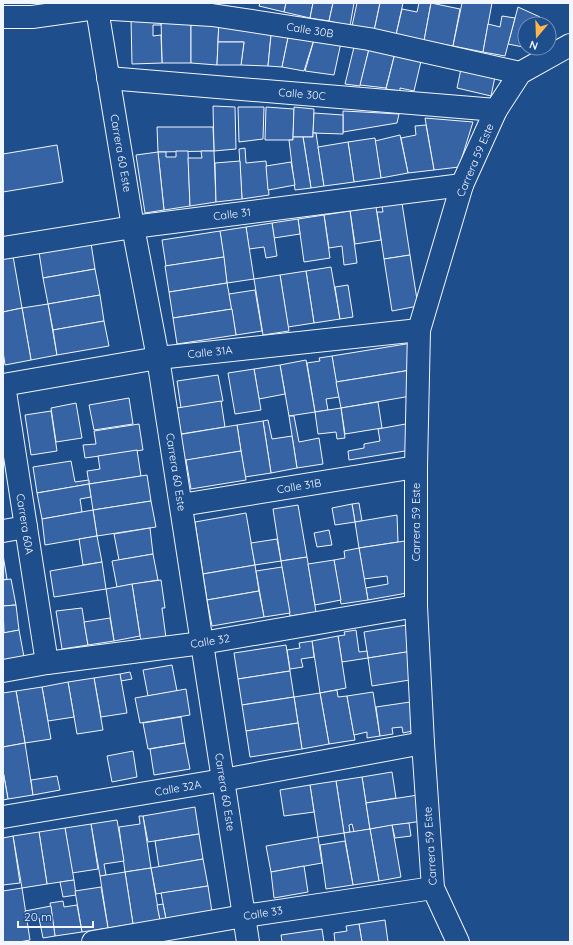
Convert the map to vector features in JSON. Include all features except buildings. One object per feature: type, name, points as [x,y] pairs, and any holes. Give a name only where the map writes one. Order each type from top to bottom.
[{"type":"street","name":"Calle 30B","points":[[3,17],[32,17],[96,6],[212,15],[369,39],[520,73]]},
{"type":"street","name":"Carrera 60 Este","points":[[96,6],[133,227],[158,358],[248,942]]},
{"type":"street","points":[[520,73],[570,45]]},
{"type":"street","name":"Carrera 59 Este","points":[[458,942],[433,888],[423,743],[416,606],[416,467],[419,330],[462,185],[496,110],[520,73]]},
{"type":"street","name":"Calle 30C","points":[[108,78],[496,110]]},
{"type":"street","name":"Calle 31","points":[[3,248],[133,227],[462,185]]},
{"type":"street","name":"Calle 31A","points":[[3,385],[158,358],[419,330]]},
{"type":"street","name":"Carrera 60A","points":[[3,385],[47,663]]},
{"type":"street","name":"Calle 31B","points":[[181,505],[416,467]]},
{"type":"street","points":[[3,531],[26,527]]},
{"type":"street","name":"Calle 32","points":[[3,671],[47,663],[202,643],[416,606]]},
{"type":"street","name":"Calle 32A","points":[[3,818],[223,780],[423,743]]},
{"type":"street","name":"Calle 33","points":[[93,942],[244,916],[433,888]]}]
